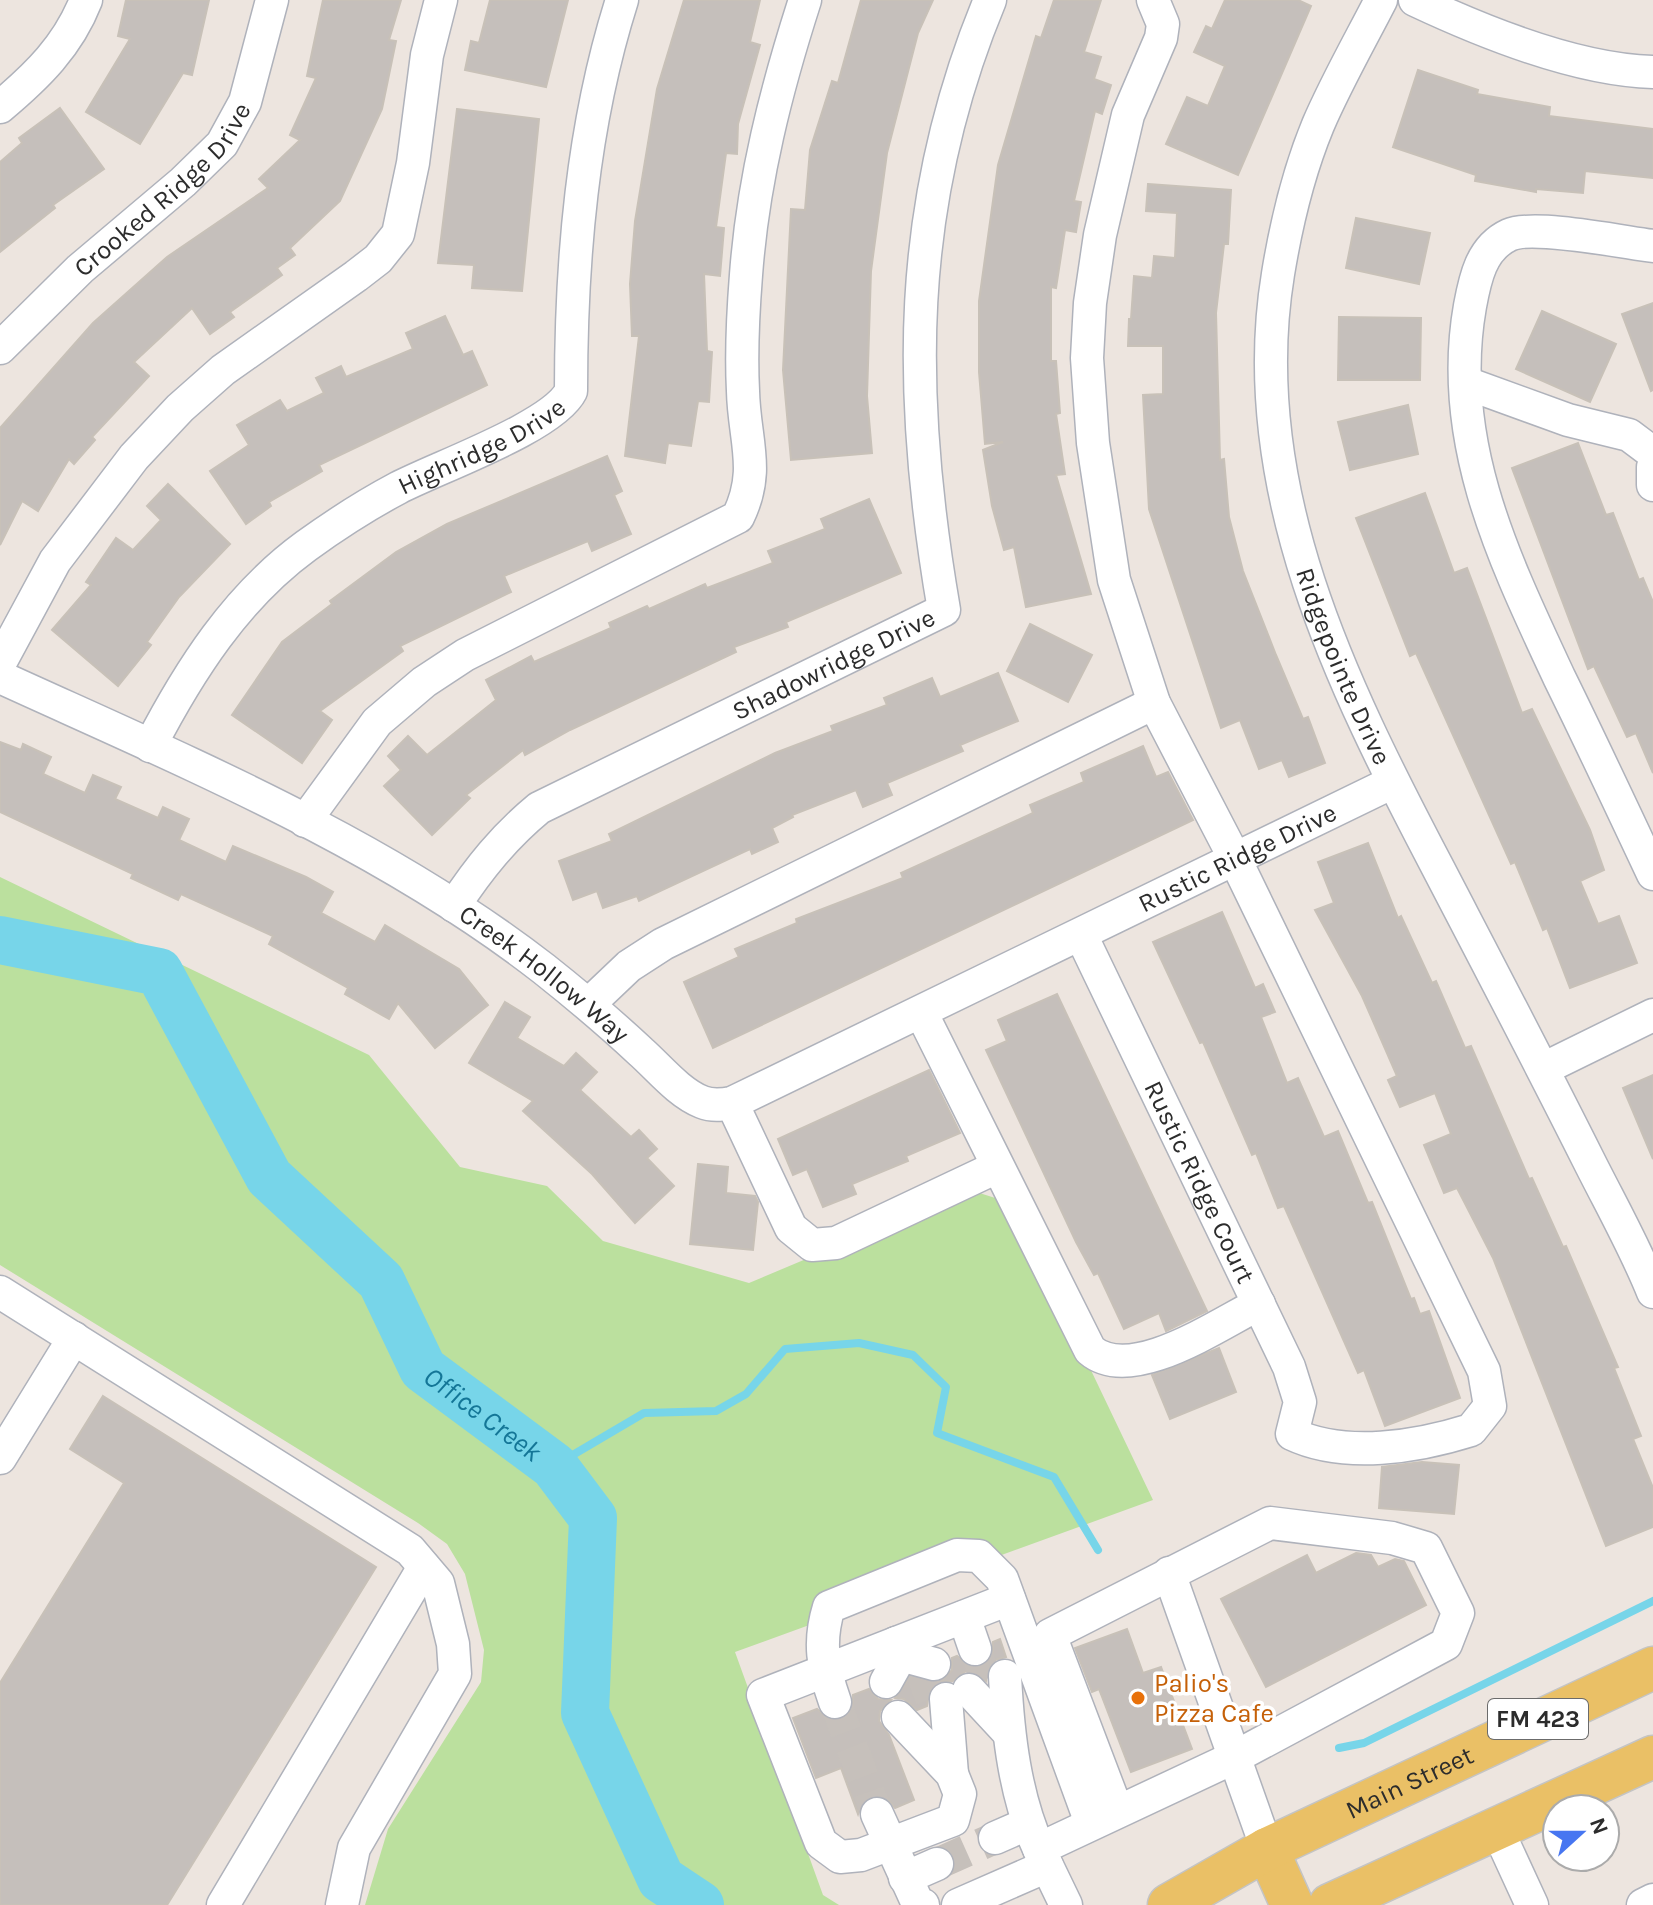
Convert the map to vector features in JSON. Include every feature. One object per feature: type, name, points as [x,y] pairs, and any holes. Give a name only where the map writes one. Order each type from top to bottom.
[{"type":"main road","name":"Main Street","points":[[1169,1905],[1267,1849],[1653,1668]]},
{"type":"main road","points":[[1330,1905],[1652,1762]]},
{"type":"main road","points":[[1267,1849],[1292,1905]]},
{"type":"street","points":[[0,107],[42,71],[76,25],[86,0]]},
{"type":"street","name":"Crooked Ridge Drive","points":[[0,348],[80,269],[183,182],[222,144],[245,102],[272,0]]},
{"type":"street","points":[[0,663],[55,561],[134,457],[180,408],[223,370],[367,268],[398,234],[413,163],[427,55],[441,0]]},
{"type":"street","name":"Highridge Drive","points":[[150,746],[216,633],[303,548],[398,488],[531,424],[565,403],[571,391],[579,211],[591,126],[622,0]]},
{"type":"street","points":[[305,821],[377,722],[424,682],[465,655],[738,517],[752,482],[743,392],[746,275],[753,214],[768,122],[805,0]]},
{"type":"street","name":"Shadowridge Drive","points":[[454,906],[479,868],[510,832],[539,808],[944,610],[928,519],[921,438],[917,361],[923,252],[947,123],[990,0]]},
{"type":"street","points":[[1153,0],[1163,24],[1161,38],[1128,115],[1110,187],[1090,303],[1087,358],[1093,443],[1114,580],[1154,703],[1234,857]]},
{"type":"street","name":"Ridgepointe Drive","points":[[1381,0],[1318,125],[1303,169],[1278,272],[1273,307],[1276,441],[1289,516],[1316,613],[1393,782],[1543,1069],[1653,1292]]},
{"type":"street","points":[[1415,0],[1484,32],[1559,55],[1653,72]]},
{"type":"street","points":[[1653,246],[1528,231],[1496,243],[1481,266],[1473,292],[1467,326],[1466,383],[1471,452],[1504,560],[1653,874]]},
{"type":"street","points":[[1466,383],[1568,420],[1629,435],[1653,453]]},
{"type":"street","points":[[1653,467],[1653,485]]},
{"type":"street","name":"Creek Hollow Way","points":[[0,677],[305,821],[454,906],[519,950],[589,1004],[700,1101],[717,1105],[732,1103]]},
{"type":"street","points":[[589,1004],[629,966],[663,944],[1154,703]]},
{"type":"street","name":"Rustic Ridge Drive","points":[[1081,935],[1234,857],[1393,782]]},
{"type":"street","name":"Rustic Ridge Court","points":[[1081,935],[1289,1367],[1300,1402],[1292,1434],[1317,1446],[1345,1448],[1448,1438],[1471,1430],[1484,1418],[1490,1406],[1490,1390],[1484,1371],[1234,857]]},
{"type":"street","points":[[997,1167],[836,1243],[812,1245],[791,1228],[732,1103],[1081,935]]},
{"type":"street","points":[[921,1012],[1090,1350],[1100,1359],[1132,1363],[1162,1352],[1259,1304]]},
{"type":"street","points":[[1543,1069],[1653,1015]]},
{"type":"street","points":[[0,1292],[410,1550],[438,1583],[453,1644],[455,1674],[354,1848],[342,1905]]},
{"type":"street","points":[[0,1458],[74,1338]]},
{"type":"street","points":[[923,1905],[918,1904],[933,1875],[1016,1841],[1104,1817],[1235,1757],[1446,1644],[1458,1613],[1426,1548],[1392,1538],[1270,1523],[1050,1635],[1104,1817]]},
{"type":"street","points":[[835,1702],[824,1671],[822,1629],[829,1607],[957,1555],[979,1556],[1002,1579],[1104,1817]]},
{"type":"street","points":[[223,1905],[424,1567]]},
{"type":"street","points":[[1169,1573],[1267,1849]]},
{"type":"street","points":[[1009,1599],[936,1653],[824,1671],[763,1695],[821,1843],[840,1857],[861,1855],[953,1820],[960,1794],[952,1774],[951,1697],[1008,1732],[1016,1841],[1066,1905]]},
{"type":"street","points":[[877,1814],[891,1844],[933,1875]]},
{"type":"street","points":[[1497,1829],[1532,1905]]},
{"type":"street","points":[[1643,1905],[1653,1900]]},
{"type":"green space","points":[[0,877],[369,1055],[460,1167],[547,1186],[603,1241],[749,1283],[970,1190],[1011,1203],[1153,1500],[735,1652],[823,1895],[839,1905],[365,1905],[388,1829],[481,1682],[484,1650],[465,1574],[447,1544],[418,1523],[0,1265]]},
{"type":"building","points":[[126,0],[209,0],[192,75],[183,73],[140,144],[86,112],[130,39],[118,36]]},
{"type":"building","points":[[323,0],[401,0],[389,40],[396,41],[382,109],[340,201],[290,248],[295,255],[277,268],[282,275],[230,312],[234,317],[210,334],[192,308],[134,362],[149,376],[92,437],[95,440],[74,464],[69,459],[38,511],[22,501],[0,545],[0,428],[93,323],[167,257],[268,188],[259,179],[300,140],[290,135],[316,78],[307,76]]},
{"type":"building","points":[[490,0],[568,0],[546,87],[465,70],[471,41],[479,43]]},
{"type":"building","points":[[684,0],[760,0],[750,42],[760,45],[738,124],[737,154],[726,153],[716,227],[724,228],[720,276],[704,274],[707,351],[712,352],[709,402],[698,401],[691,446],[668,443],[665,463],[625,456],[639,336],[632,336],[630,284],[635,221],[657,89]]},
{"type":"building","points":[[861,0],[933,0],[918,33],[887,153],[871,271],[867,396],[872,453],[791,460],[783,370],[791,209],[805,210],[810,150],[832,81],[838,83]]},
{"type":"building","points":[[1054,0],[1101,0],[1084,52],[1101,57],[1094,79],[1111,85],[1102,114],[1095,111],[1074,201],[1081,202],[1076,232],[1065,230],[1056,288],[1051,287],[1051,361],[1056,361],[1060,413],[1056,414],[1065,474],[1056,475],[1091,594],[1026,607],[1014,547],[1004,550],[992,506],[983,450],[1003,442],[985,444],[979,372],[979,301],[998,165],[1036,36],[1041,38]]},
{"type":"building","points":[[1225,0],[1298,0],[1311,6],[1238,175],[1166,144],[1187,97],[1208,106],[1225,66],[1194,52],[1206,26],[1212,29]]},
{"type":"building","points":[[1418,70],[1478,90],[1477,94],[1550,107],[1549,116],[1653,129],[1653,178],[1585,171],[1583,193],[1536,189],[1536,192],[1475,181],[1476,175],[1393,147]]},
{"type":"building","points":[[60,108],[104,169],[53,205],[55,208],[0,252],[0,162],[22,143],[19,138]]},
{"type":"building","points":[[457,109],[539,119],[522,291],[472,288],[474,265],[438,263]]},
{"type":"building","points":[[1148,184],[1231,190],[1228,244],[1224,244],[1216,313],[1220,460],[1224,459],[1229,517],[1243,571],[1303,719],[1308,717],[1325,763],[1289,777],[1282,760],[1259,769],[1240,720],[1221,728],[1149,509],[1143,395],[1163,394],[1163,346],[1128,346],[1129,319],[1134,276],[1152,278],[1154,256],[1175,258],[1177,213],[1146,211]]},
{"type":"building","points":[[1356,218],[1430,233],[1419,284],[1346,268]]},
{"type":"building","points":[[1653,303],[1653,390],[1651,391],[1622,314]]},
{"type":"building","points":[[1542,311],[1616,344],[1590,402],[1516,369]]},
{"type":"building","points":[[445,316],[463,355],[472,351],[487,385],[319,465],[322,471],[269,502],[271,506],[246,524],[210,471],[249,445],[237,425],[280,400],[287,411],[324,393],[316,378],[341,366],[346,377],[413,349],[406,333]]},
{"type":"building","points":[[1339,317],[1421,318],[1420,380],[1338,380]]},
{"type":"building","points":[[1408,405],[1418,454],[1350,470],[1338,422]]},
{"type":"building","points":[[1578,443],[1606,515],[1613,513],[1639,580],[1643,578],[1653,602],[1653,773],[1636,733],[1627,737],[1594,666],[1588,669],[1512,468]]},
{"type":"building","points":[[607,456],[622,491],[614,495],[631,534],[592,551],[588,541],[504,576],[511,592],[400,646],[403,651],[320,711],[332,720],[302,763],[232,715],[282,642],[332,604],[330,601],[396,552],[447,524]]},
{"type":"building","points":[[168,484],[230,544],[179,597],[147,642],[151,645],[118,686],[52,630],[91,585],[86,582],[116,538],[133,550],[161,520],[147,506]]},
{"type":"building","points":[[1425,493],[1454,573],[1467,568],[1522,713],[1532,709],[1590,830],[1604,870],[1580,881],[1598,924],[1619,916],[1637,963],[1570,988],[1547,928],[1543,930],[1515,862],[1511,864],[1416,653],[1410,656],[1356,518]]},
{"type":"building","points":[[869,499],[901,573],[786,622],[788,627],[734,647],[736,652],[570,730],[525,755],[523,750],[466,795],[470,798],[432,835],[384,786],[401,770],[388,756],[408,736],[427,755],[496,700],[486,680],[531,656],[534,662],[611,628],[609,623],[647,606],[649,609],[705,584],[707,588],[773,563],[768,551],[825,529],[821,519]]},
{"type":"building","points":[[1030,624],[1092,655],[1068,702],[1007,671]]},
{"type":"building","points":[[998,673],[1018,721],[960,745],[963,751],[887,783],[892,795],[863,807],[856,790],[792,815],[772,828],[778,842],[752,854],[750,849],[639,901],[637,896],[603,908],[597,891],[573,900],[559,861],[612,841],[609,834],[775,753],[833,731],[831,726],[887,705],[884,698],[932,678],[940,697]]},
{"type":"building","points":[[0,742],[21,750],[23,744],[51,757],[43,774],[85,793],[93,775],[121,787],[115,799],[158,818],[163,807],[189,819],[179,840],[226,862],[233,846],[306,877],[333,892],[321,913],[375,942],[385,925],[459,969],[488,1005],[435,1048],[398,1003],[389,1019],[345,994],[348,988],[269,944],[273,936],[181,894],[178,900],[131,878],[133,874],[0,812]]},
{"type":"building","points":[[1143,746],[1156,777],[1168,772],[1193,820],[713,1048],[684,982],[739,957],[735,949],[797,923],[796,919],[903,878],[901,873],[1033,813],[1030,805],[1084,782],[1081,773]]},
{"type":"building","points":[[1368,843],[1398,918],[1401,916],[1432,983],[1436,981],[1465,1048],[1471,1046],[1529,1179],[1532,1178],[1563,1247],[1566,1246],[1618,1367],[1614,1368],[1641,1436],[1633,1439],[1653,1488],[1653,1527],[1606,1546],[1493,1258],[1457,1188],[1444,1193],[1424,1145],[1451,1134],[1435,1093],[1400,1107],[1388,1080],[1397,1076],[1362,996],[1315,910],[1334,903],[1318,862]]},
{"type":"building","points":[[1222,912],[1255,988],[1263,984],[1275,1012],[1261,1017],[1287,1083],[1298,1078],[1324,1137],[1338,1131],[1368,1203],[1372,1202],[1411,1299],[1414,1298],[1420,1314],[1429,1311],[1460,1398],[1385,1426],[1364,1370],[1358,1373],[1284,1206],[1278,1208],[1256,1153],[1252,1155],[1203,1042],[1200,1043],[1153,942]]},
{"type":"building","points":[[1057,994],[1207,1311],[1166,1331],[1159,1313],[1124,1329],[1098,1273],[1094,1275],[1076,1242],[986,1050],[1007,1041],[998,1020]]},
{"type":"building","points":[[505,1002],[530,1017],[517,1038],[564,1066],[576,1053],[597,1072],[580,1090],[631,1137],[639,1130],[657,1149],[647,1158],[674,1186],[635,1223],[592,1174],[523,1111],[533,1101],[469,1063]]},
{"type":"building","points":[[929,1070],[960,1133],[906,1156],[908,1161],[852,1184],[856,1194],[823,1207],[807,1169],[793,1175],[778,1139]]},
{"type":"building","points":[[1653,1075],[1653,1159],[1623,1088]]},
{"type":"building","points":[[698,1164],[728,1167],[726,1193],[755,1196],[758,1202],[753,1250],[690,1244]]},
{"type":"building","points":[[1219,1348],[1236,1392],[1170,1419],[1152,1375]]},
{"type":"building","points":[[103,1396],[376,1567],[167,1905],[0,1905],[0,1683],[124,1483],[70,1449]]},
{"type":"building","points":[[1422,1462],[1459,1465],[1454,1514],[1379,1508],[1382,1467]]},
{"type":"building","points":[[1356,1553],[1371,1555],[1378,1567],[1395,1559],[1404,1561],[1426,1605],[1266,1687],[1221,1599],[1307,1555],[1316,1573]]},
{"type":"building","points":[[1127,1629],[1143,1673],[1161,1667],[1192,1749],[1131,1772],[1099,1689],[1092,1692],[1075,1648]]},
{"type":"building","points":[[1000,1639],[1006,1657],[995,1660],[988,1667],[986,1681],[975,1672],[966,1671],[953,1681],[941,1681],[952,1670],[952,1658],[957,1656],[971,1667],[982,1667],[993,1653],[993,1642]]},
{"type":"building","points":[[910,1677],[937,1682],[929,1692],[927,1706],[917,1710],[904,1699],[895,1698]]},
{"type":"building","points":[[869,1689],[878,1699],[891,1700],[880,1711],[879,1721],[889,1735],[914,1800],[895,1808],[887,1798],[870,1796],[861,1804],[858,1814],[841,1768],[816,1778],[793,1718],[817,1709],[830,1720],[842,1720],[853,1707],[853,1695]]},
{"type":"waterway","name":"Office Creek","points":[[0,940],[159,972],[269,1177],[381,1281],[423,1369],[554,1466],[593,1518],[585,1713],[661,1879],[700,1905]]},
{"type":"waterway","points":[[554,1466],[644,1413],[716,1411],[746,1394],[785,1349],[859,1343],[913,1355],[946,1387],[937,1433],[1054,1477],[1098,1550]]},
{"type":"waterway","points":[[1339,1748],[1364,1743],[1653,1601]]},
{"type":"tunnel","points":[[975,1649],[987,1683]]},
{"type":"tunnel","points":[[920,1669],[933,1704]]},
{"type":"tunnel","points":[[835,1702],[877,1814]]},
{"type":"tunnel","points":[[937,1864],[995,1838]]},
{"type":"place","name":"Palio's Pizza Cafe","points":[[1138,1698]]}]
